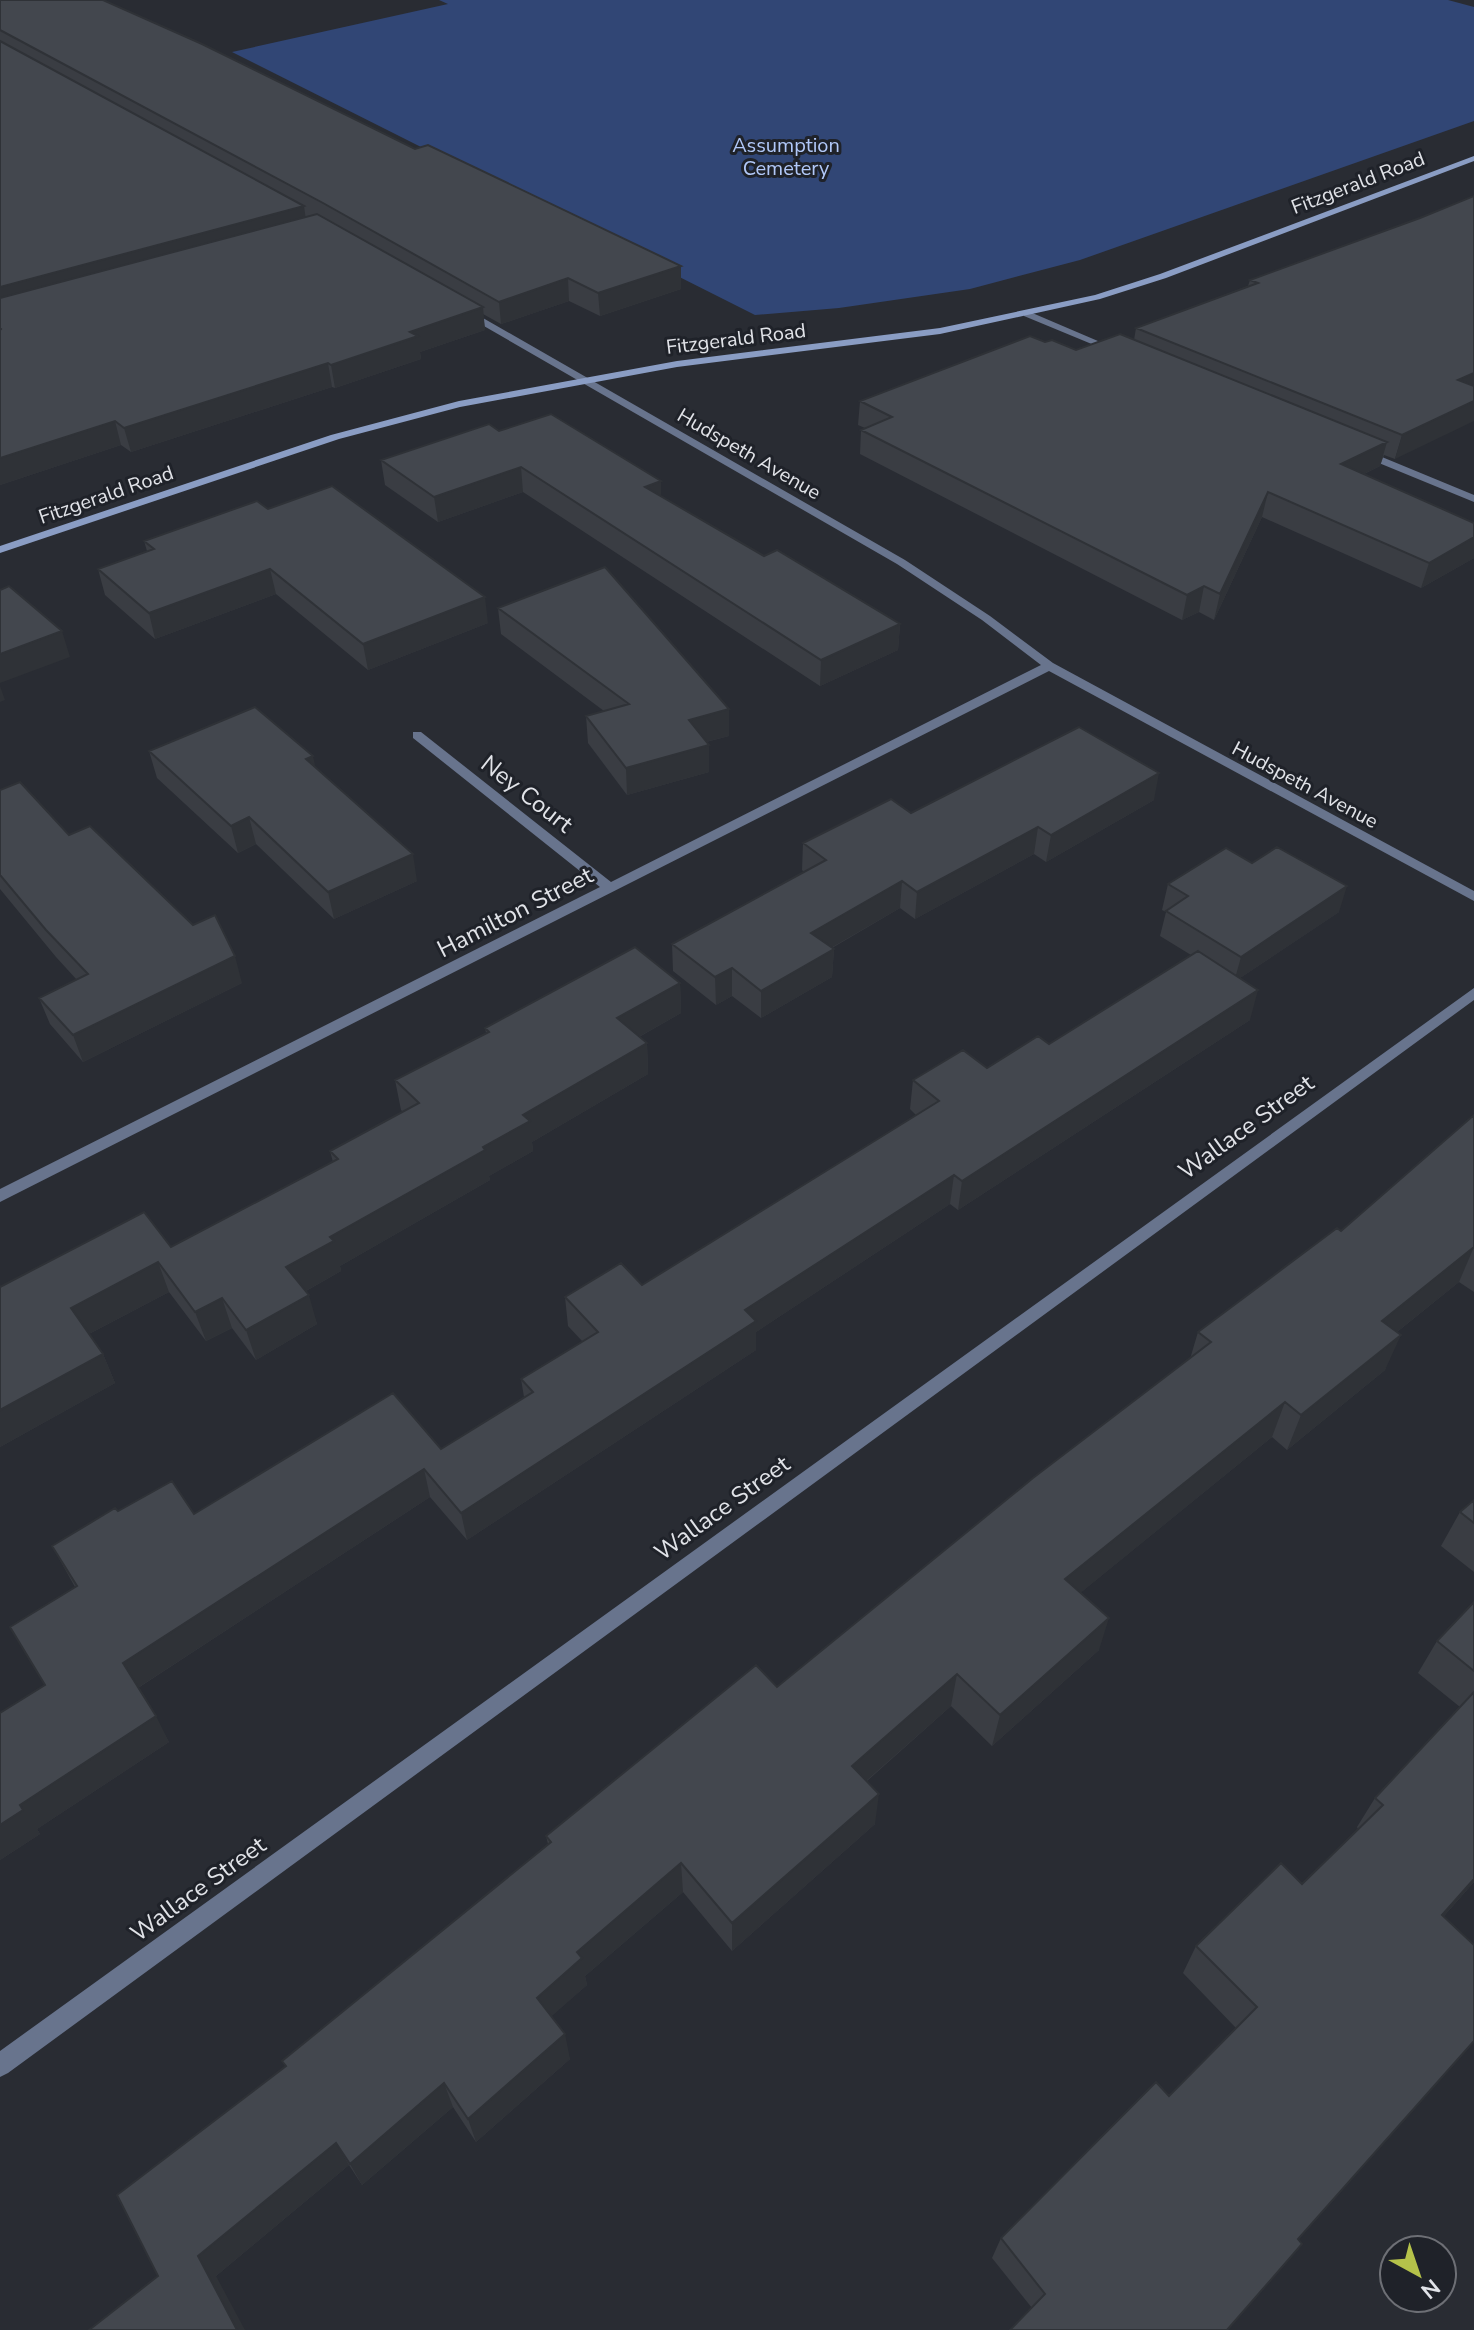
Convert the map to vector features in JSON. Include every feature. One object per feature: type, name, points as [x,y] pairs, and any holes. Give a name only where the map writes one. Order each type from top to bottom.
[{"type":"main road","name":"Fitzgerald Road","points":[[0,550],[335,437],[459,404],[677,364],[863,342],[1027,314],[1163,276],[1474,158]]},
{"type":"street","name":"Hudspeth Avenue","points":[[459,308],[901,562],[986,618],[1049,666],[1474,897]]},
{"type":"street","points":[[1027,314],[1128,356]]},
{"type":"street","points":[[1346,446],[1474,499]]},
{"type":"street","points":[[1462,494],[1474,488]]},
{"type":"street","name":"Hamilton Street","points":[[0,1196],[1049,666]]},
{"type":"street","name":"Ney Court","points":[[417,735],[610,888]]},
{"type":"street","name":"Wallace Street","points":[[0,2065],[1474,993]]},
{"type":"green space","name":"Assumption Cemetery","points":[[439,0],[1448,0],[1474,7],[1474,121],[1080,260],[970,289],[839,308],[755,315],[232,52],[448,4]]},
{"type":"building","points":[[0,0],[103,0],[202,44],[415,149],[428,145],[681,266],[598,293],[568,278],[499,302],[323,203],[0,30]]},
{"type":"building","points":[[0,41],[304,206],[0,287]]},
{"type":"building","points":[[1474,196],[1474,373],[1458,380],[1474,386],[1474,401],[1402,435],[1136,328],[1258,283],[1250,280]]},
{"type":"building","points":[[317,214],[483,307],[410,332],[418,336],[331,365],[328,363],[124,428],[115,421],[0,458],[0,298]]},
{"type":"building","points":[[1120,334],[1387,442],[1341,464],[1474,523],[1474,537],[1429,563],[1268,492],[1220,594],[1204,586],[1187,595],[861,430],[892,417],[860,401],[1030,336],[1045,342],[1052,340],[1076,350]]},
{"type":"building","points":[[551,414],[661,481],[645,487],[764,556],[777,550],[900,624],[821,660],[521,467],[434,497],[381,460],[489,424],[499,431]]},
{"type":"building","points":[[332,486],[485,597],[363,644],[270,569],[149,613],[98,569],[154,549],[144,541],[257,501],[268,509]]},
{"type":"building","points":[[605,567],[729,709],[689,720],[709,745],[626,768],[586,716],[629,704],[498,608]]},
{"type":"building","points":[[9,586],[62,631],[0,654],[0,590]]},
{"type":"building","points":[[255,707],[313,756],[306,759],[413,854],[328,892],[249,817],[231,826],[149,751]]},
{"type":"building","points":[[1079,727],[1159,773],[1051,835],[1038,827],[917,892],[902,881],[811,933],[834,949],[761,991],[732,968],[715,977],[672,944],[826,860],[803,843],[891,799],[911,813]]},
{"type":"building","points":[[20,782],[69,835],[90,826],[193,925],[215,915],[235,956],[73,1035],[39,998],[88,974],[0,875],[0,790]]},
{"type":"building","points":[[1277,847],[1347,886],[1241,957],[1166,911],[1188,896],[1168,884],[1226,848],[1252,863]]},
{"type":"building","points":[[635,947],[680,983],[617,1018],[647,1043],[523,1115],[530,1121],[483,1147],[485,1150],[330,1237],[334,1241],[286,1267],[309,1295],[246,1330],[222,1298],[195,1312],[158,1262],[71,1308],[103,1354],[0,1410],[0,1287],[144,1212],[171,1247],[338,1159],[330,1151],[419,1103],[395,1080],[489,1032],[485,1028]]},
{"type":"building","points":[[1198,951],[1258,990],[962,1181],[954,1175],[745,1310],[756,1321],[461,1513],[424,1469],[123,1663],[156,1716],[20,1805],[23,1810],[0,1825],[0,1713],[45,1685],[10,1627],[77,1586],[52,1546],[115,1508],[118,1511],[172,1481],[194,1514],[393,1393],[441,1449],[533,1392],[521,1379],[598,1332],[565,1297],[621,1263],[642,1285],[939,1101],[913,1080],[963,1050],[987,1068],[1038,1036],[1049,1044]]},
{"type":"building","points":[[1474,1115],[1474,1247],[1382,1321],[1401,1335],[1301,1415],[1285,1402],[1065,1579],[1109,1618],[1000,1715],[957,1674],[852,1766],[879,1794],[732,1923],[681,1863],[577,1952],[582,1958],[537,1998],[565,2034],[468,2119],[444,2083],[350,2164],[336,2143],[198,2256],[237,2330],[89,2330],[158,2276],[117,2195],[286,2066],[282,2061],[551,1842],[546,1836],[756,1665],[777,1687],[1033,1478],[1211,1342],[1198,1332],[1337,1228],[1341,1231]]},
{"type":"building","points":[[1474,1500],[1474,1523],[1460,1512]]},
{"type":"building","points":[[1474,1602],[1474,1671],[1437,1641]]},
{"type":"building","points":[[1474,1692],[1474,1879],[1442,1915],[1474,1945],[1474,2041],[1298,2239],[1302,2244],[1227,2330],[1010,2330],[1045,2294],[1001,2238],[1156,2082],[1169,2096],[1257,2007],[1196,1946],[1281,1863],[1302,1884],[1383,1805],[1375,1798]]}]
